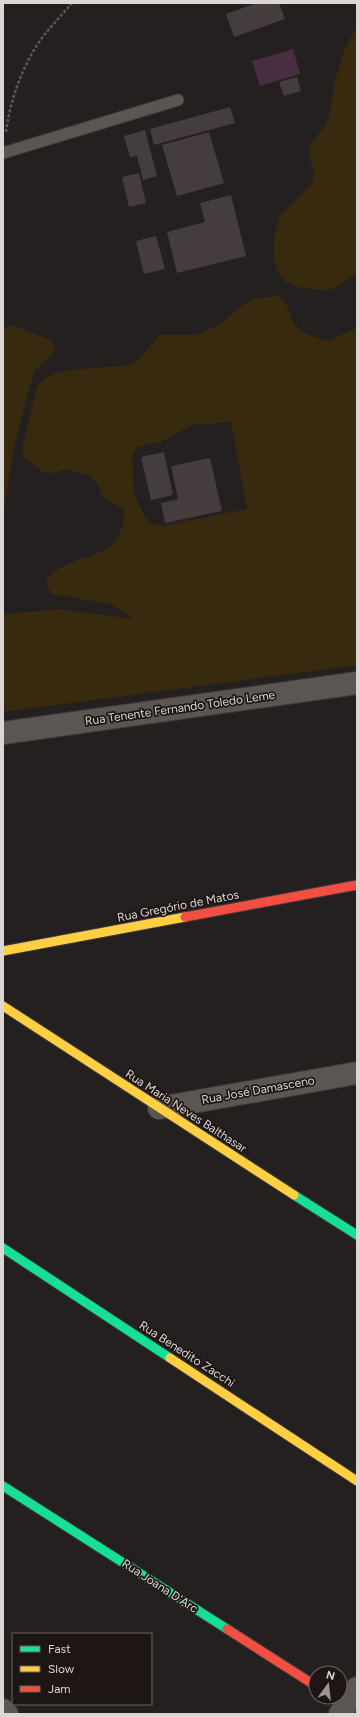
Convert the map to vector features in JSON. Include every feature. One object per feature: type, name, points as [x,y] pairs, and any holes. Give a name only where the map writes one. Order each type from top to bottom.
[{"type":"street","name":"Rua Tenente Fernando Toledo Leme","points":[[3,733],[357,683]]},
{"type":"street","name":"Rua Gregório de Matos","points":[[3,951],[357,885]]},
{"type":"street","name":"Rua Maria Neves Balthasar","points":[[3,1006],[357,1235]]},
{"type":"street","name":"Rua José Damasceno","points":[[159,1108],[357,1072]]},
{"type":"street","name":"Rua Benedito Zacchi","points":[[3,1248],[357,1481]]},
{"type":"street","name":"Rua Joana D'Arc","points":[[3,1486],[308,1681]]},
{"type":"street","points":[[3,1710],[7,1714]]},
{"type":"lane","points":[[3,153],[178,100]]},
{"type":"path","points":[[3,153],[7,119],[28,61],[42,39],[72,3]]},
{"type":"shaded area","points":[[357,27],[357,273],[333,289],[321,290],[297,287],[286,282],[278,273],[274,261],[274,237],[280,215],[313,182],[314,169],[309,158],[309,146],[324,127],[329,117],[335,81],[345,47]]},
{"type":"shaded area","points":[[293,49],[300,74],[260,86],[252,61]]},
{"type":"shaded area","points":[[279,296],[286,304],[292,319],[299,329],[327,341],[357,328],[357,665],[3,712],[3,614],[58,609],[133,619],[111,604],[51,594],[46,583],[51,575],[61,567],[99,553],[107,548],[120,532],[124,516],[123,509],[102,496],[98,485],[90,476],[66,469],[54,473],[43,472],[23,457],[23,445],[37,387],[46,378],[56,373],[79,369],[125,366],[137,361],[160,335],[196,335],[218,325],[246,303],[256,298]],"holes":[[[231,422],[247,509],[162,526],[150,523],[143,514],[134,493],[132,457],[137,447],[161,442],[192,425]]]},
{"type":"shaded area","points":[[14,326],[51,340],[55,351],[34,371],[14,447],[3,514],[3,327]]},
{"type":"building","points":[[257,3],[279,3],[285,19],[234,37],[226,14]]},
{"type":"building","points":[[297,77],[301,91],[284,96],[279,82]]},
{"type":"building","points":[[230,107],[235,123],[154,145],[150,129]]},
{"type":"building","points":[[145,130],[157,176],[143,180],[137,156],[130,157],[124,136]]},
{"type":"building","points":[[209,132],[224,183],[177,196],[162,145]]},
{"type":"building","points":[[139,173],[146,203],[129,207],[122,177]]},
{"type":"building","points":[[231,195],[246,256],[177,273],[167,232],[205,222],[200,203]]},
{"type":"building","points":[[156,236],[165,269],[144,274],[136,241]]},
{"type":"building","points":[[164,452],[173,495],[151,500],[141,457]]},
{"type":"building","points":[[210,458],[222,511],[165,523],[161,503],[178,499],[171,466]]},
{"type":"traffic: fast","points":[[294,1195],[357,1235]]},
{"type":"traffic: fast","points":[[3,1248],[170,1358]]},
{"type":"traffic: fast","points":[[3,1486],[227,1629]]},
{"type":"traffic: slow","points":[[3,951],[185,917]]},
{"type":"traffic: slow","points":[[3,1006],[294,1195]]},
{"type":"traffic: slow","points":[[170,1358],[357,1481]]},
{"type":"traffic: jam","points":[[185,917],[357,885]]},
{"type":"traffic: jam","points":[[227,1629],[308,1681]]}]
